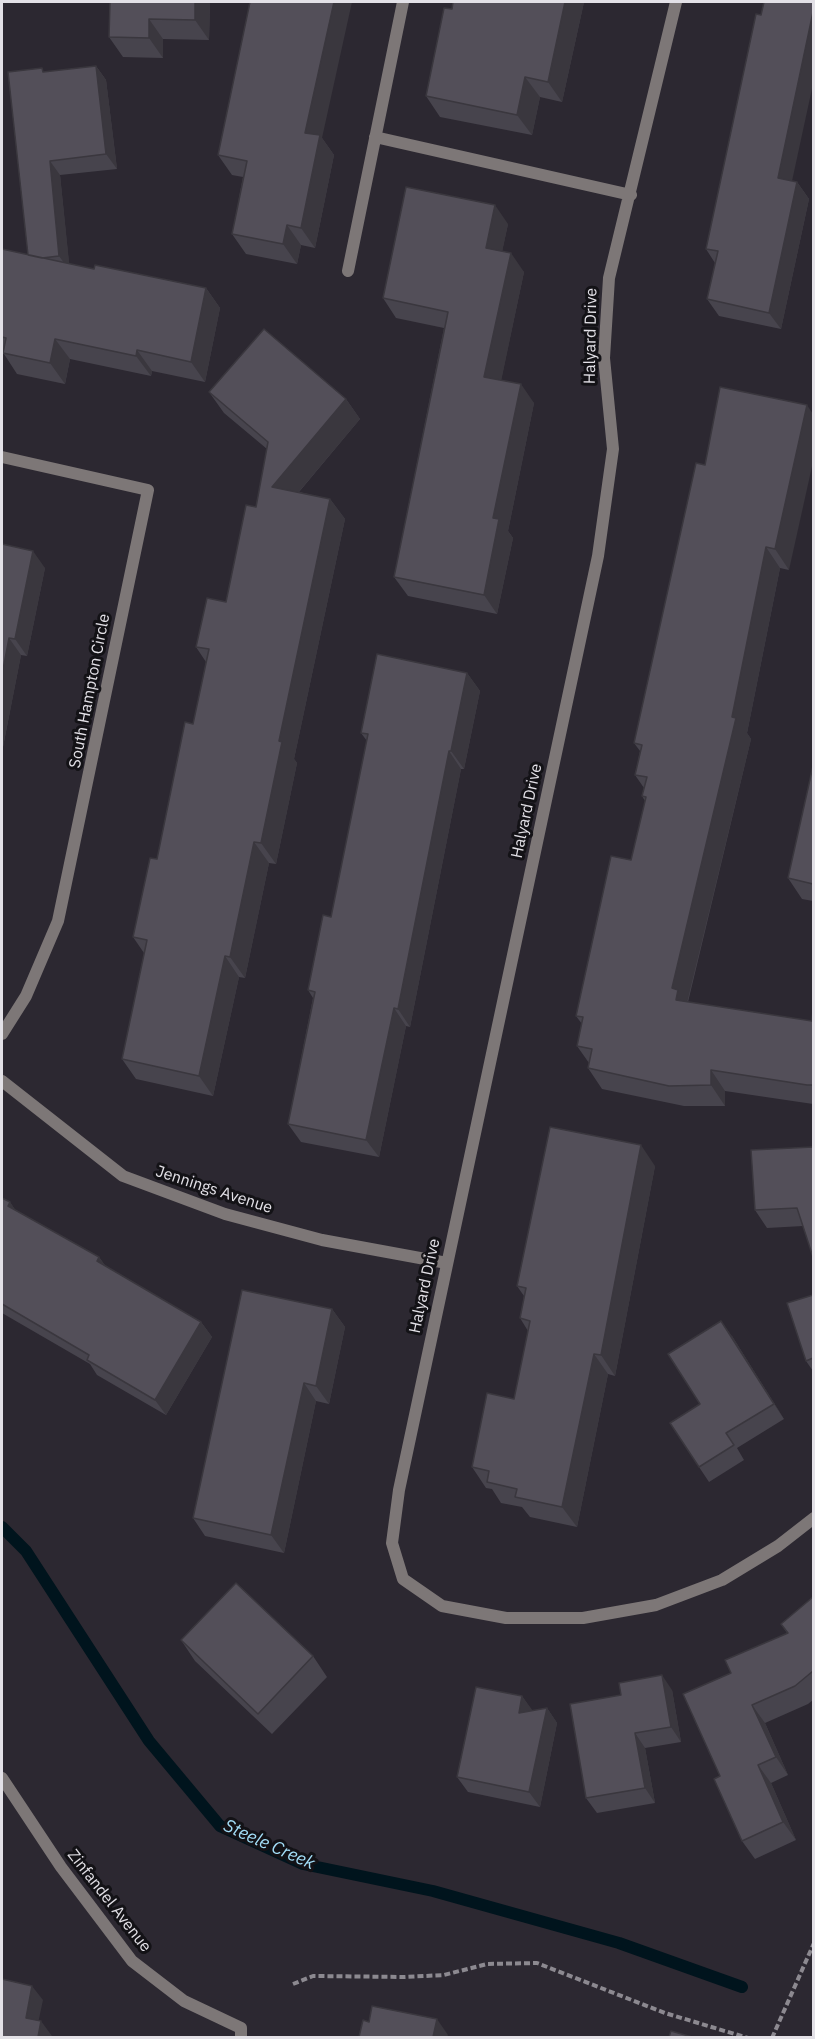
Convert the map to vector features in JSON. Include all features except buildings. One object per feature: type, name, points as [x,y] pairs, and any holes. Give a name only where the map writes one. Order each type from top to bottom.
[{"type":"street","points":[[348,271],[403,2]]},
{"type":"street","name":"Halyard Drive","points":[[676,2],[609,279],[604,358],[613,449],[598,556],[399,1490],[392,1543],[403,1579],[442,1606],[506,1618],[584,1618],[657,1605],[722,1580],[778,1546],[813,1518]]},
{"type":"street","points":[[375,137],[631,195]]},
{"type":"street","name":"South Hampton Circle","points":[[2,457],[148,490],[58,921],[26,996],[2,1034]]},
{"type":"street","name":"Jennings Avenue","points":[[2,1081],[123,1176],[225,1214],[322,1240],[447,1263]]},
{"type":"street","name":"Zinfandel Avenue","points":[[2,1778],[61,1867],[132,1961],[184,2001],[241,2028],[241,2037]]},
{"type":"path","points":[[772,2037],[813,1943]]},
{"type":"path","points":[[293,1984],[313,1976],[444,1975],[487,1964],[537,1963],[665,2013],[748,2037]]},
{"type":"waterway","name":"Steele Creek","points":[[2,1527],[26,1551],[149,1741],[220,1826],[303,1864],[433,1891],[619,1943],[742,1987]]}]
